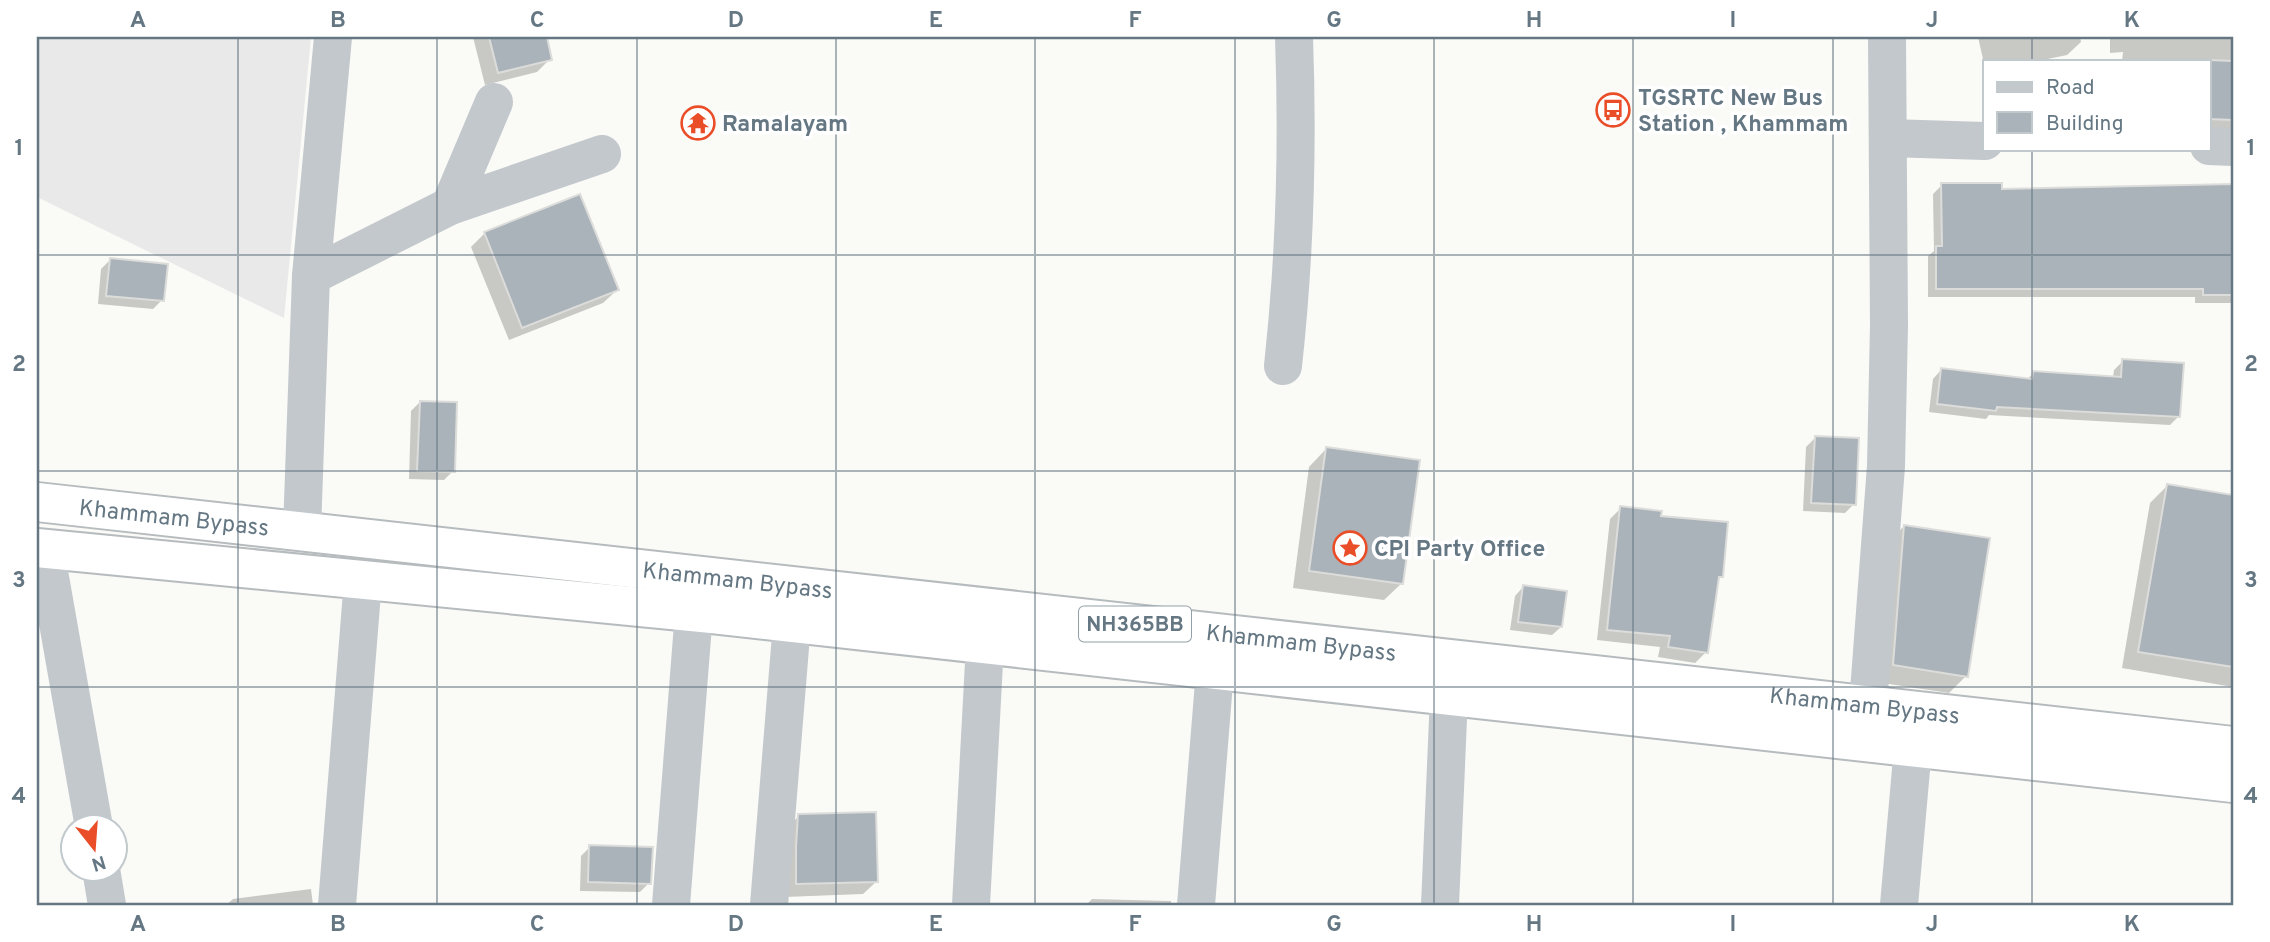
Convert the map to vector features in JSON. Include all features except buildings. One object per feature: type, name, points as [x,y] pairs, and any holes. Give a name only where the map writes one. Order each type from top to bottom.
[{"type":"highway","name":"Khammam Bypass","points":[[37,502],[302,531],[1231,660],[1450,696],[2233,746]]},
{"type":"highway","name":"Khammam Bypass","points":[[41,549],[694,612],[985,645],[1231,660],[1868,724],[1913,747],[2233,783]]},
{"type":"street","points":[[302,531],[311,276],[333,37]]},
{"type":"street","points":[[1283,366],[1289,309],[1298,132],[1294,37]]},
{"type":"street","points":[[1868,724],[1886,466],[1889,325],[1887,37]]},
{"type":"street","points":[[450,206],[494,102]]},
{"type":"street","points":[[1888,138],[1983,141]]},
{"type":"street","points":[[2210,146],[2233,147]]},
{"type":"street","points":[[311,276],[450,206],[602,153]]},
{"type":"street","points":[[41,549],[91,813]]},
{"type":"street","points":[[337,905],[363,580]]},
{"type":"street","points":[[671,905],[694,612]]},
{"type":"street","points":[[769,905],[792,623]]},
{"type":"street","points":[[971,905],[985,645]]},
{"type":"street","points":[[1196,905],[1231,660]]},
{"type":"street","points":[[1440,905],[1450,696]]},
{"type":"street","points":[[1899,905],[1913,747]]},
{"type":"street","points":[[103,883],[107,905]]},
{"type":"shaded area","points":[[37,37],[311,37],[284,318],[37,197]]},
{"type":"place","name":"TGSRTC New Bus Station , Khammam","points":[[1613,110]]},
{"type":"place","name":"Ramalayam","points":[[698,123]]},
{"type":"place","name":"CPI Party Office","points":[[1350,548]]}]
